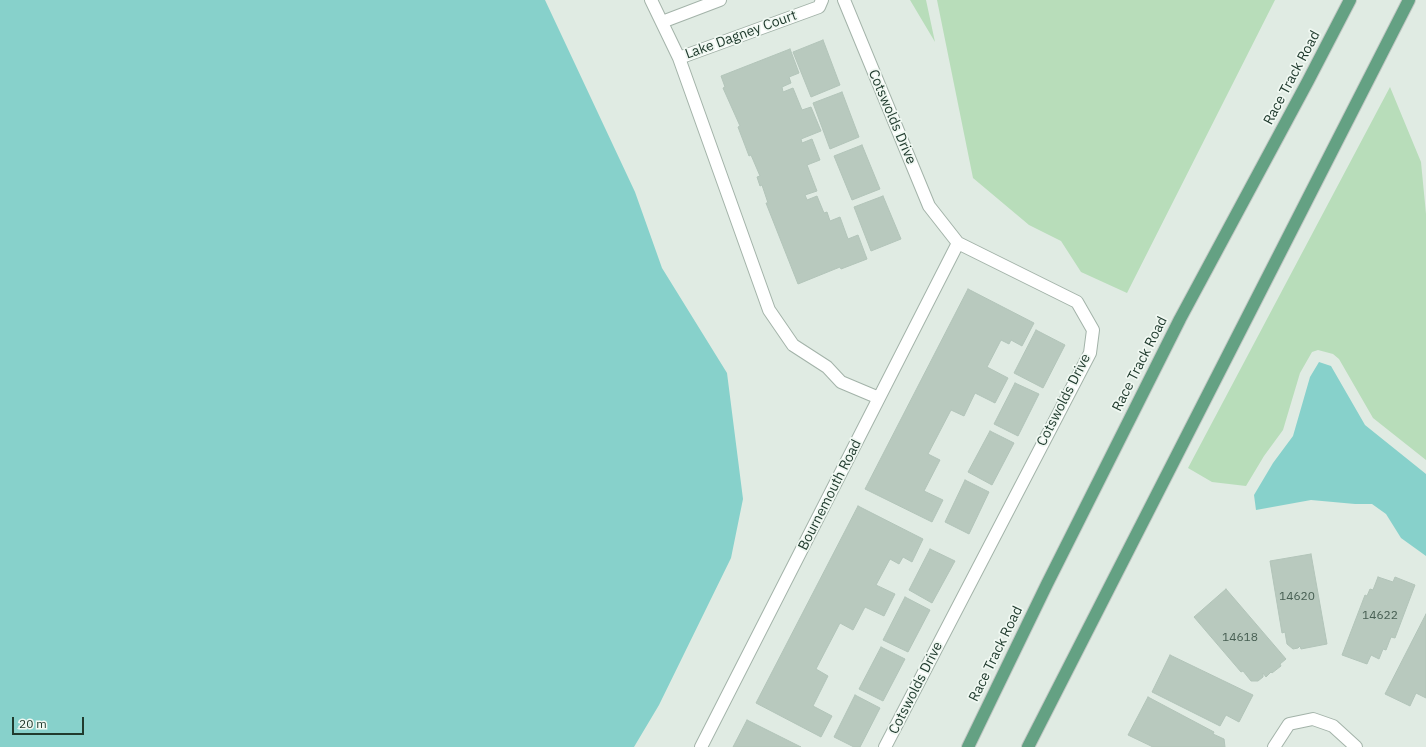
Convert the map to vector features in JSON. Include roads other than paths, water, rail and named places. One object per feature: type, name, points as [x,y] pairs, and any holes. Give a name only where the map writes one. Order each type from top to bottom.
[{"type":"main road","name":"Race Track Road","points":[[968,747],[1047,584],[1180,319],[1350,0]]},
{"type":"main road","points":[[1028,747],[1409,0]]},
{"type":"street","points":[[651,0],[679,58],[769,310],[793,345],[827,368],[841,382],[879,398]]},
{"type":"street","points":[[662,22],[720,0]]},
{"type":"street","name":"Lake Dagney Court","points":[[679,58],[819,7],[822,0]]},
{"type":"street","name":"Cotswolds Drive","points":[[844,0],[929,206],[958,243],[1077,302],[1093,330],[1090,353],[885,747]]},
{"type":"street","name":"Bournemouth Road","points":[[701,747],[958,243]]},
{"type":"street","points":[[1274,747],[1289,724],[1313,718],[1334,726],[1356,747]]},
{"type":"water","points":[[0,0],[545,0],[635,192],[662,268],[727,373],[743,499],[731,558],[659,705],[634,747],[0,747]]},
{"type":"water","points":[[1319,362],[1331,366],[1365,425],[1426,474],[1426,556],[1401,538],[1386,514],[1372,504],[1311,500],[1256,510],[1254,495],[1273,463],[1293,436],[1310,377]]}]
